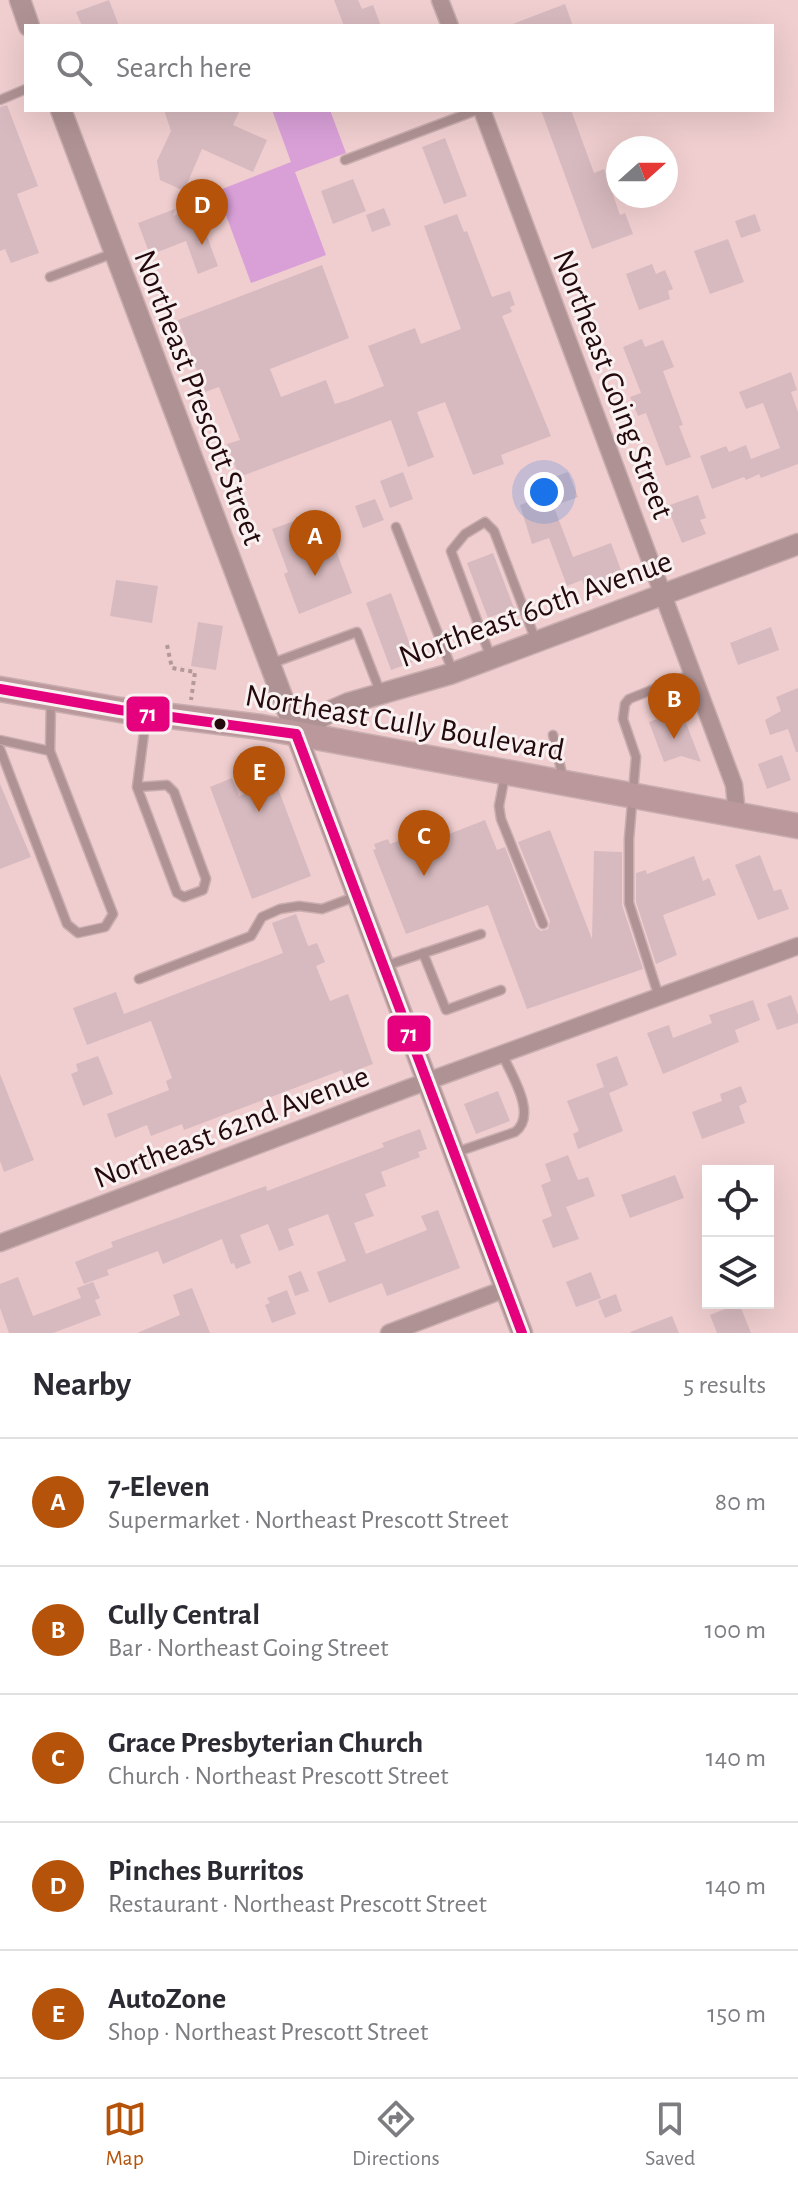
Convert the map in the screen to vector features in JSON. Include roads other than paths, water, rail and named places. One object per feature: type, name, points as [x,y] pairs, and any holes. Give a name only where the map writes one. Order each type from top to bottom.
[{"type":"main road","name":"Northeast Cully Boulevard","points":[[0,689],[506,770],[632,797],[798,826]]},
{"type":"street","points":[[20,0],[28,24]]},
{"type":"street","points":[[440,0],[449,24]]},
{"type":"street","name":"Northeast Prescott Street","points":[[62,112],[522,1333]]},
{"type":"street","name":"Northeast Going Street","points":[[480,112],[734,785],[737,815]]},
{"type":"street","name":"Northeast 60th Avenue","points":[[296,734],[331,711],[453,673],[798,544]]},
{"type":"street","name":"Northeast 62nd Avenue","points":[[0,1243],[426,1081],[798,946]]},
{"type":"street","points":[[389,1333],[505,1289]]},
{"type":"lane","points":[[0,100],[24,90]]},
{"type":"lane","points":[[345,160],[474,112]]},
{"type":"lane","points":[[50,277],[114,253]]},
{"type":"lane","points":[[491,659],[451,551],[465,534],[485,522],[494,531],[536,642]]},
{"type":"lane","points":[[396,527],[453,673]]},
{"type":"lane","points":[[269,664],[357,632],[381,694]]},
{"type":"lane","points":[[659,997],[629,903],[629,839],[636,757],[623,719],[629,699],[692,674]]},
{"type":"lane","points":[[0,749],[67,924],[78,933],[105,927],[113,914],[50,751],[51,698]]},
{"type":"lane","points":[[137,787],[167,785],[174,792],[206,879],[203,890],[184,897],[177,893],[137,787],[147,713]]},
{"type":"lane","points":[[553,735],[564,782]]},
{"type":"lane","points":[[0,740],[50,751]]},
{"type":"lane","points":[[506,770],[499,806],[501,819],[543,924]]},
{"type":"lane","points":[[139,979],[251,936],[262,917],[280,909],[299,906],[322,909],[358,895]]},
{"type":"lane","points":[[384,966],[481,934]]},
{"type":"lane","points":[[423,953],[446,1010],[501,990]]},
{"type":"lane","points":[[453,1153],[515,1132],[521,1127],[525,1118],[522,1097],[502,1054]]},
{"type":"place","name":"Pinches Burritos","points":[[202,245]]},
{"type":"place","name":"7-Eleven","points":[[315,576]]},
{"type":"place","name":"Cully Central","points":[[674,739]]},
{"type":"place","name":"AutoZone","points":[[259,812]]},
{"type":"place","name":"Grace Presbyterian Church","points":[[424,876]]}]
